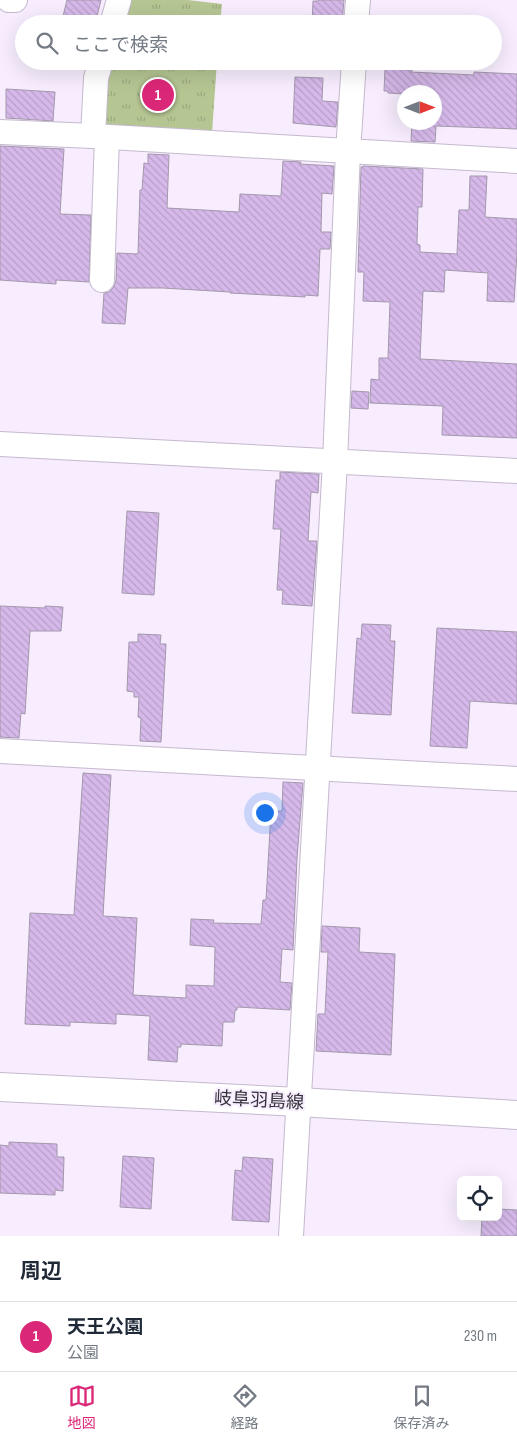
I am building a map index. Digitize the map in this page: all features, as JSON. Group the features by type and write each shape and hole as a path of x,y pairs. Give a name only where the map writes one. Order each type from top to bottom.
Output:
{"main road":[{"name":"岐阜羽島線","path":"0,1087 517,1115"}],"street":[{"path":"9,0 15,0"},
{"path":"114,15 118,0"},
{"path":"357,15 358,0"},
{"path":"98,70 96,78 100,137 102,280"},
{"path":"291,1236 334,462 353,70"},
{"path":"0,132 517,161"},
{"path":"0,444 517,472"},
{"path":"0,751 517,779"}],"green space":[{"path":"125,0 188,0 222,4 221,15 120,15"},
{"path":"105,70 216,70 212,133 100,125"}],"building":[{"path":"67,0 101,0 97,15 63,15"},
{"path":"344,0 343,15 312,15 313,1"},
{"path":"385,70 412,70 411,72 474,75 474,72 517,74 517,129 442,126 442,85 397,85 397,94 388,93 388,91 384,91"},
{"path":"295,77 323,78 322,101 338,102 336,127 293,123"},
{"path":"6,89 55,92 53,121 6,118"},
{"path":"412,130 436,130 435,142 411,141"},
{"path":"0,146 64,149 60,214 91,215 89,282 56,280 56,284 0,280"},
{"path":"148,154 169,155 167,208 239,212 240,194 281,196 283,161 334,166 332,194 322,193 321,232 331,232 330,249 320,249 318,296 305,295 305,297 163,288 128,288 125,324 102,323 104,293 109,292 113,288 116,281 117,253 138,254 140,190 142,190 144,163 148,164"},
{"path":"361,167 423,169 422,207 418,207 417,244 420,245 420,252 457,254 459,210 469,210 470,176 487,176 485,217 517,219 514,302 487,301 488,273 445,270 444,292 423,291 420,359 517,364 517,438 442,435 443,406 370,403 371,379 379,380 379,358 388,358 390,302 363,301 364,272 358,272"},
{"path":"352,391 369,392 368,409 351,408"},
{"path":"280,472 319,474 318,493 311,492 308,541 317,541 312,606 282,604 283,590 277,590 281,529 273,529 276,480 280,480"},
{"path":"127,511 159,513 154,595 122,593"},
{"path":"0,606 63,607 61,631 30,631 25,714 21,713 19,738 0,737"},
{"path":"362,624 391,625 390,641 395,641 391,715 352,713 357,638 361,639"},
{"path":"437,628 517,632 517,704 470,701 467,748 430,746"},
{"path":"138,634 161,635 160,644 166,644 161,742 140,741 141,718 138,717 139,697 134,697 134,692 127,691 129,642 138,642"},
{"path":"83,773 111,775 103,916 137,918 133,995 186,998 186,985 214,986 215,947 190,945 191,919 214,920 213,923 261,924 263,900 266,900 271,811 282,811 283,782 303,783 297,858 293,950 282,949 280,982 292,983 290,1010 237,1007 234,1022 223,1022 222,1046 181,1044 181,1047 178,1047 177,1062 148,1060 150,1016 116,1014 116,1024 70,1022 70,1026 25,1024 30,913 74,915"},
{"path":"322,926 360,928 359,952 395,954 391,1055 316,1051 318,1014 325,1014 328,952 321,952"},
{"path":"9,1142 57,1144 57,1157 64,1157 63,1191 55,1190 55,1195 0,1193 0,1145 9,1146"},
{"path":"123,1156 154,1158 151,1209 120,1207"},
{"path":"243,1157 273,1159 269,1222 232,1220 235,1170 242,1171"},
{"path":"502,1209 517,1210 517,1236 481,1236 482,1221 502,1221"}],"place":[{"name":"天王公園","path":"158,95"}]}
